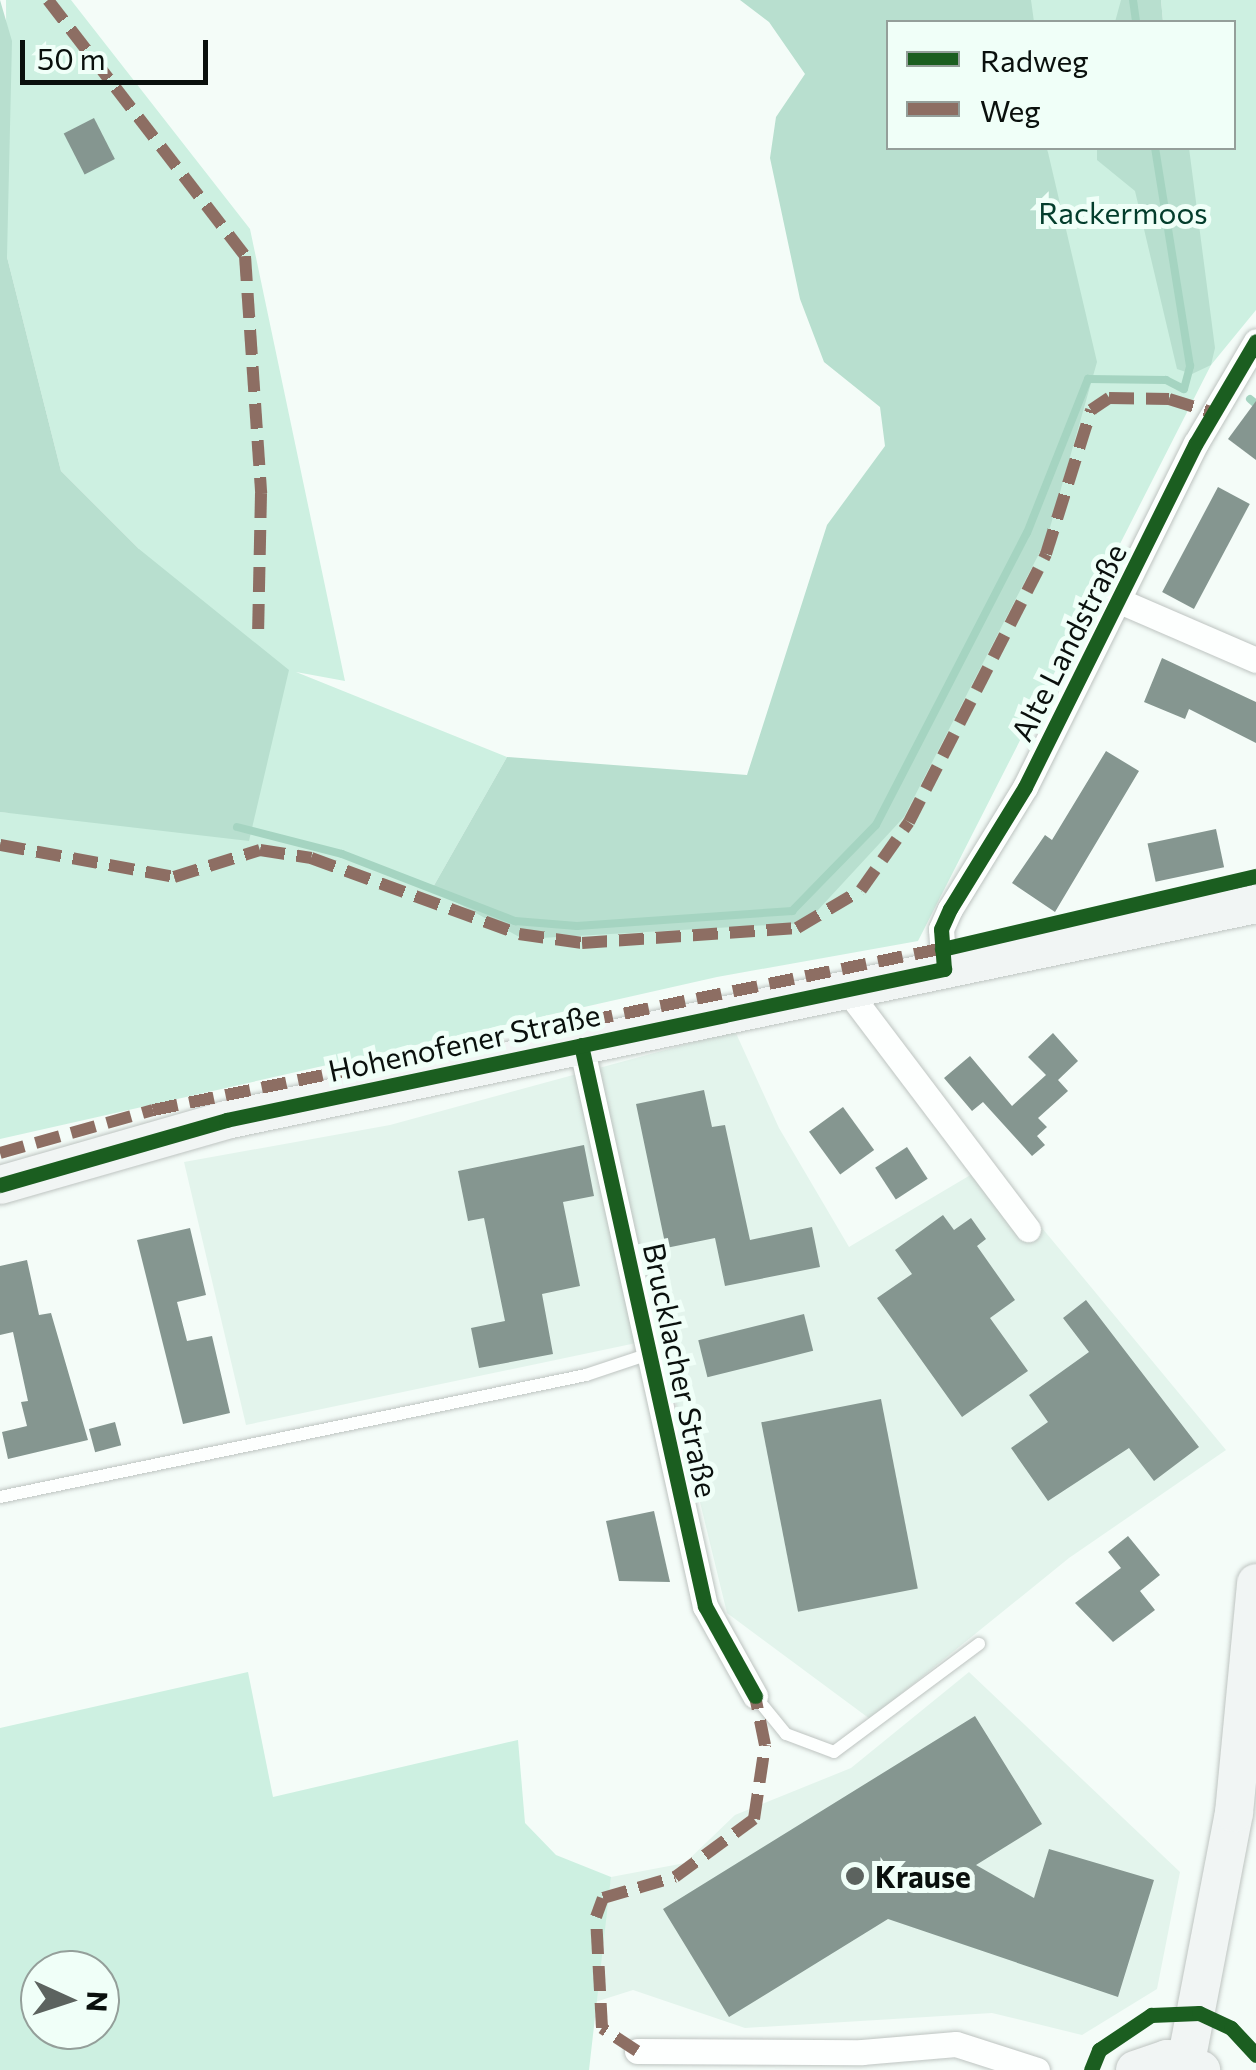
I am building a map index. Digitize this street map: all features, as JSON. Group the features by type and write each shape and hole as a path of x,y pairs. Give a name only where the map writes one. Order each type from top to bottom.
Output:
{"main road":[{"name":"Hohenofener Straße","path":"0,1185 226,1120 1256,904"},
{"path":"1135,2070 1193,2066 1234,1813 1256,1583"}],"street":[{"name":"Alte Landstraße","path":"944,968 941,929 950,909 1026,787 1122,602 1196,443 1256,340"},
{"path":"1122,602 1256,660"},
{"path":"848,990 1028,1230"},
{"name":"Brucklacher Straße","path":"581,1045 705,1606 755,1696"},
{"path":"637,2051 862,2052 956,2044 1037,2070"}],"lane":[{"path":"0,1497 586,1374 649,1354"},
{"path":"755,1696 786,1734 834,1752 979,1644"}],"shaded area":[{"path":"735,1031 779,1128 849,1247 989,1164 1226,1450 1069,1558 870,1719 727,1613 660,1338 246,1425 184,1162 390,1125"},
{"path":"969,1672 1180,1872 1157,1989 1082,2035 992,2013 745,2028 633,1990 592,2003 611,1877 685,1863 735,1815 851,1768"}],"green space":[{"path":"0,0 12,41 7,257 61,471 139,549 289,670 249,841 0,812"},
{"name":"Rackermoos","path":"6,0 71,0 250,229 345,681 296,672 507,757 432,889 805,923 1051,179 1047,150 1177,150 1189,193 1189,150 1236,150 1236,20 1163,20 1161,0 1256,0 1256,310 1211,365 918,941 717,977 0,1139 0,812 12,813 139,549 61,471 7,257"},
{"path":"740,0 1031,0 1034,20 886,20 886,150 1047,150 1097,362 1047,538 904,817 806,923 523,939 432,889 507,757 747,775 827,525 885,446 880,407 824,362 800,299 770,158 776,117 805,74 769,22"},
{"path":"1031,0 1153,0 1153,20 1031,20"},
{"path":"1121,0 1161,0 1163,20 1116,20"},
{"path":"1097,150 1189,150 1215,348 1211,365 1192,374 1177,369 1135,191 1097,160"},
{"path":"248,1672 273,1797 518,1740 525,1823 556,1855 611,1877 589,2070 0,2070 0,1728"}],"building":[{"path":"94,118 115,159 85,174 64,133"},
{"path":"1256,401 1256,460 1228,439"},
{"path":"1218,487 1250,504 1194,609 1162,592"},
{"path":"1162,658 1256,702 1256,743 1189,709 1185,719 1144,702"},
{"path":"1106,751 1139,771 1055,912 1012,883 1045,835 1052,840"},
{"path":"1216,829 1224,867 1156,882 1148,844"},
{"path":"1053,1033 1078,1061 1058,1080 1068,1091 1038,1118 1047,1127 1037,1136 1045,1145 1032,1156 983,1102 972,1111 944,1078 970,1056 1012,1106 1046,1075 1028,1057"},
{"path":"704,1090 712,1127 725,1125 750,1240 812,1227 820,1267 725,1286 715,1238 666,1248 636,1104"},
{"path":"843,1107 874,1150 840,1175 809,1132"},
{"path":"584,1145 594,1196 563,1202 580,1286 542,1294 553,1354 479,1368 471,1328 505,1321 484,1218 468,1221 458,1171"},
{"path":"907,1147 928,1179 896,1200 875,1168"},
{"path":"943,1215 954,1230 971,1218 986,1239 977,1246 1015,1300 990,1318 1028,1371 962,1417 877,1298 912,1274 895,1250"},
{"path":"190,1228 206,1295 177,1302 187,1341 212,1336 230,1413 183,1424 137,1240"},
{"path":"27,1260 39,1315 51,1313 88,1440 8,1459 2,1432 27,1426 21,1402 28,1401 13,1332 0,1335 0,1266"},
{"path":"1086,1300 1199,1447 1154,1481 1129,1448 1048,1501 1011,1448 1048,1422 1029,1395 1089,1352 1063,1318"},
{"path":"804,1314 813,1351 707,1377 698,1340"},
{"path":"881,1399 918,1588 798,1612 761,1422"},
{"path":"115,1422 121,1445 95,1452 89,1429"},
{"path":"654,1511 670,1582 619,1581 606,1521"},
{"path":"1128,1536 1160,1575 1140,1591 1155,1610 1113,1642 1075,1603 1121,1568 1108,1552"},
{"name":"Krause","path":"975,1716 1042,1824 976,1865 1034,1898 1049,1849 1154,1880 1118,1997 888,1919 729,2017 663,1909"}],"waterway":[{"path":"1133,0 1136,20"},
{"path":"237,827 342,854 515,921 577,926 792,911 876,825 1027,533 1088,379 1166,380 1184,389 1190,366 1155,150"},
{"path":"1250,399 1256,404"}],"marked path":[{"path":"48,0 245,256 261,493 258,634"},
{"path":"0,845 174,877 260,850 311,858 519,934 582,943 797,928 861,890 909,822 1046,554 1091,410 1109,398 1169,399 1214,413"},
{"path":"0,1153 153,1110 949,947"},
{"path":"637,2051 602,2028 596,1917 603,1898 675,1877 754,1819 765,1745 755,1696"}],"cycle path":[{"path":"0,1185 226,1120 944,969 941,929 950,909 1025,787 1196,443 1256,341"},
{"path":"942,949 1256,876"},
{"path":"581,1045 705,1606 755,1696"},
{"path":"1091,2070 1099,2050 1151,2015 1199,2013 1231,2028 1256,2055"}],"place":[{"name":"Krause","path":"855,1876"}]}
